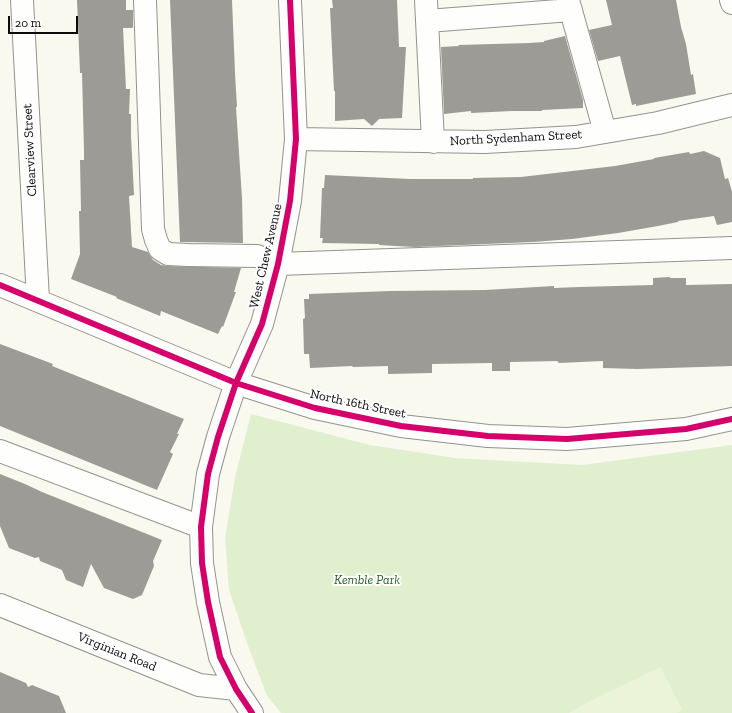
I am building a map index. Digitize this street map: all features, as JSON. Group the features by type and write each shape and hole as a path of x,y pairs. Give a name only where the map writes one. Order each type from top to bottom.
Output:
{"street":[{"name":"Clearview Street","path":"22,0 38,300"},
{"path":"145,0 154,229 156,240 160,249 168,254 258,256 278,264 732,248"},
{"name":"West Chew Avenue","path":"252,713 236,689 220,657 208,602 202,563 201,527 208,474 218,437 236,383 262,324 278,264 290,201 296,139 290,0"},
{"path":"433,142 427,10 569,5 604,132"},
{"name":"North Sydenham Street","path":"296,139 485,142 576,136 658,124 732,105"},
{"name":"North 16th Street","path":"0,285 236,383 314,408 401,426 488,436 567,439 686,429 732,419"},
{"path":"0,451 201,527"},
{"name":"Virginian Road","path":"0,605 199,685 236,689"}],"green space":[{"name":"Kemble Park","path":"251,414 370,445 455,458 582,465 732,445 732,713 281,713 267,696 229,590 225,538 235,477"},
{"path":"661,667 682,710 677,713 569,713 592,700"}],"building":[{"path":"77,0 126,0 126,10 133,10 133,27 123,28 126,89 130,89 129,114 131,114 134,195 129,196 132,247 148,252 153,260 161,265 241,268 234,292 236,292 223,327 222,326 218,334 161,311 160,316 71,279 80,254 80,160 84,160 82,73 80,73"},
{"path":"170,0 232,0 243,243 180,242"},
{"path":"332,0 397,0 399,47 406,47 402,118 379,119 372,126 364,119 335,121 335,91 330,8 333,8"},
{"path":"606,0 676,0 691,75 693,74 696,94 636,106 636,104 632,105 620,56 598,61 589,30 612,25"},
{"path":"565,36 583,100 583,108 471,113 471,111 444,114 441,47 544,42"},
{"path":"704,151 720,158 725,179 728,178 732,192 732,222 717,225 714,216 678,221 618,233 572,239 415,247 379,244 322,243 323,238 320,238 322,188 324,188 325,175 410,179 521,177 615,166 689,152 690,154"},
{"path":"653,278 686,278 686,285 732,284 732,366 637,369 603,368 603,361 559,363 557,361 510,362 510,371 492,371 492,363 432,364 432,373 388,374 388,366 310,368 309,354 304,354 304,299 309,299 309,294 485,290 554,286 554,288 653,285"},
{"path":"0,344 53,364 52,366 184,419 177,434 179,434 170,452 173,454 157,490 0,426"},
{"path":"0,474 162,540 153,561 154,566 142,595 133,599 104,588 91,564 83,587 66,580 62,570 40,561 39,557 35,558 9,548 0,526"},
{"path":"0,672 26,683 28,687 32,685 59,696 66,713 0,713"}],"cycle path":[{"path":"252,713 236,689 220,657 208,602 202,563 201,527 208,474 218,437 236,383 262,324 278,264 290,201 296,139 290,0"},
{"path":"0,285 236,383 315,408 401,426 488,436 567,439 686,429 732,419"}]}
